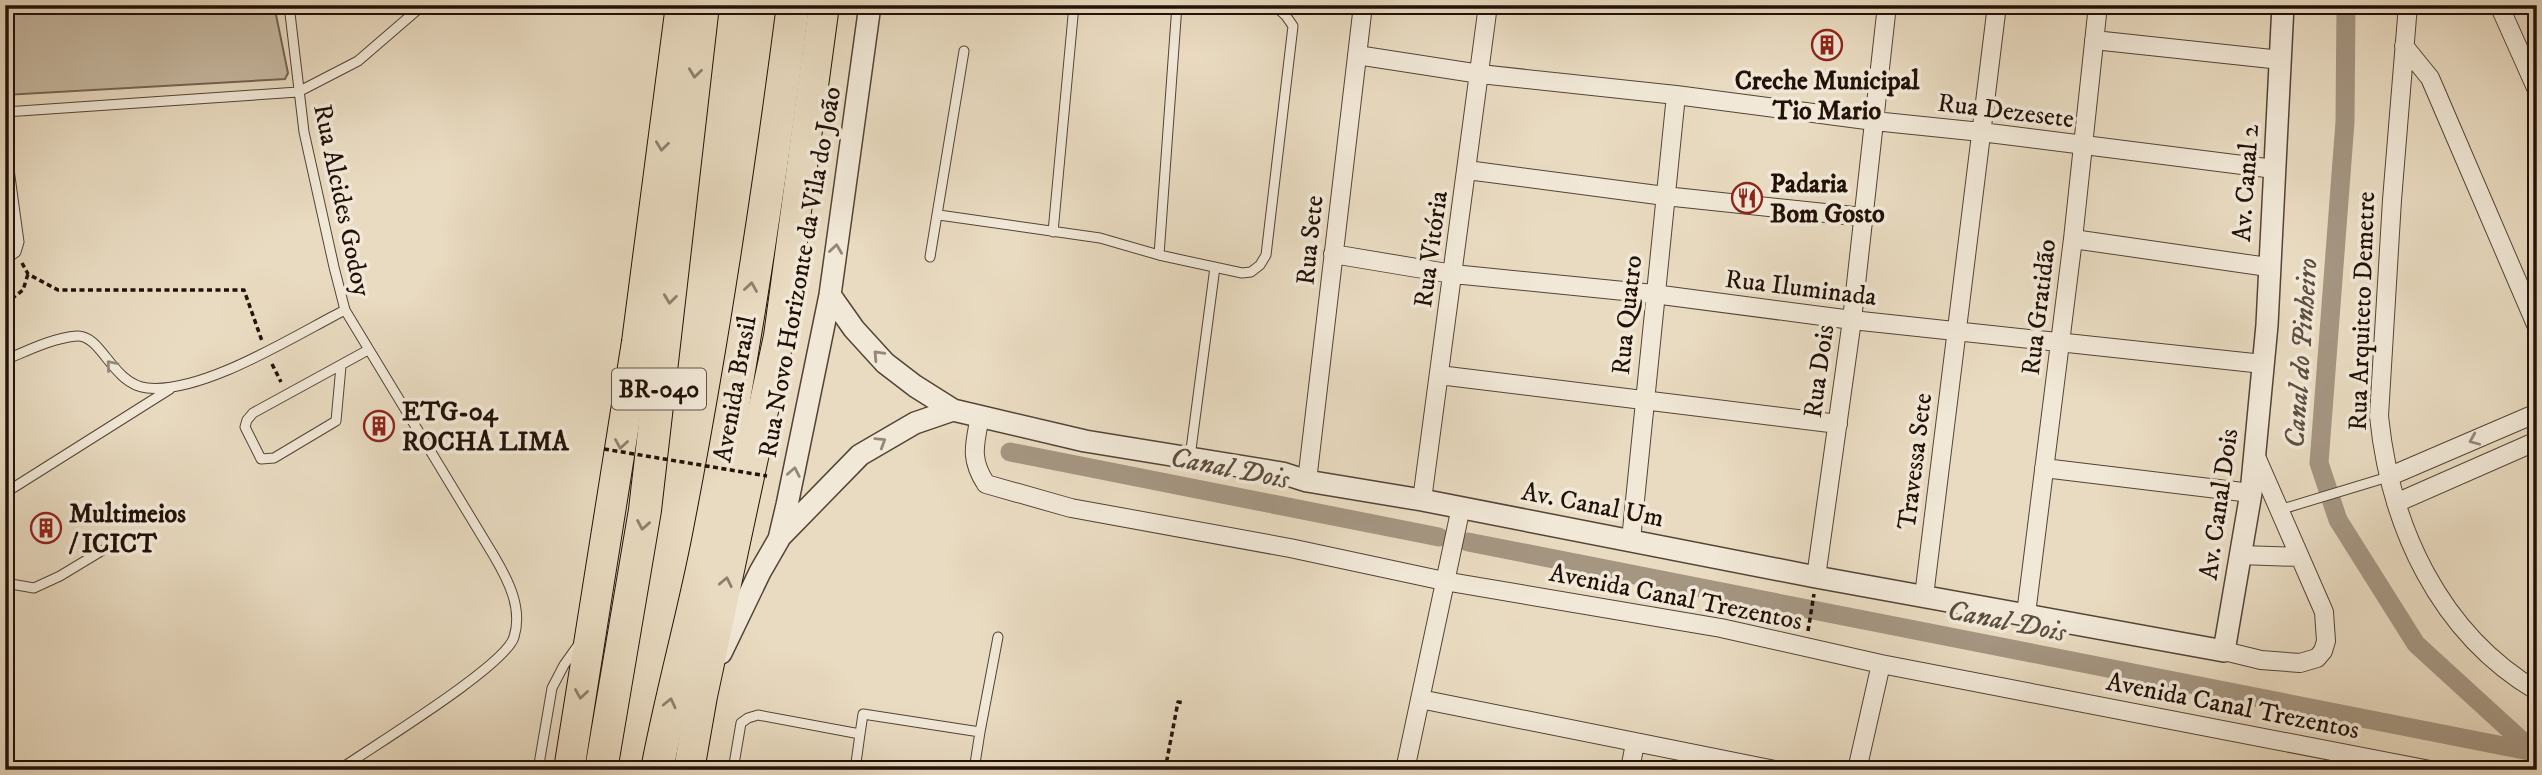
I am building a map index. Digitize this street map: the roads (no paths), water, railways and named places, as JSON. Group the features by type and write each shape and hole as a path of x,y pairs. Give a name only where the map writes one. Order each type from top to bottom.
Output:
{"highway":[{"path":"569,770 637,342 681,5"},
{"name":"BR-040","path":"601,770 645,510 703,5"},
{"name":"Avenida Brasil","path":"657,770 667,715 709,538 778,116 793,5"},
{"path":"778,116 815,5"},
{"name":"Avenida Brasil","path":"689,770 702,696 779,336 824,5"}],"street":[{"name":"Rua Novo Horizonte da Vila do João","path":"702,696 732,628 779,539 830,295 870,5"},
{"name":"Rua Sete","path":"1307,481 1363,5"},
{"name":"Rua Vitória","path":"1422,500 1488,5"},
{"name":"Rua Dois","path":"1815,586 1852,320 1887,5"},
{"name":"Travessa Sete","path":"1924,596 1997,5"},
{"name":"Rua Gratidão","path":"2026,614 2073,239 2098,5"},
{"name":"Av. Canal 2","path":"2263,364 2283,5"},
{"name":"Rua Arquiteto Demetre","path":"2408,5 2392,200 2379,416 2388,477 2404,530 2428,580 2455,620 2480,649 2514,677 2537,691"},
{"path":"2499,5 2537,90"},
{"path":"2094,40 2281,60"},
{"path":"2404,46 2430,78 2537,327"},
{"name":"Rua Dezesete","path":"1357,55 1480,74 1676,95 2274,169"},
{"name":"Rua Quatro","path":"1631,540 1676,95"},
{"path":"1467,170 1665,196 1863,216"},
{"path":"2073,239 2268,267"},
{"name":"Rua Iluminada","path":"1333,254 1453,274 1654,294 1852,320 2263,364"},
{"path":"830,295 854,329 885,363 953,410"},
{"name":"Av. Canal Dois","path":"2224,651 2250,493 2263,364"},
{"path":"1439,375 1838,424"},
{"path":"779,539 860,455 915,423 953,410"},
{"name":"Av. Canal Um","path":"953,410 1085,441 1282,473 1307,481 1631,540 1815,586 1924,596 2224,651"},
{"path":"2388,477 2537,413"},
{"name":"Avenida Canal Trezentos","path":"980,415 973,453 977,470 986,484 1071,508 1290,548 1444,581 1721,628 1881,664 2430,770"},
{"path":"2396,503 2537,441"},
{"path":"2224,651 2285,664 2300,663 2317,658 2323,651 2327,628 2324,612 2254,452"},
{"path":"2044,468 2250,493"},
{"path":"1405,770 1461,507"},
{"path":"2240,555 2299,557"},
{"path":"1857,770 1881,664"},
{"path":"1420,699 1774,770"},
{"path":"1630,770 1635,743"}],"lane":[{"name":"Rua Alcides Godoy","path":"289,5 298,92 310,159 345,310 508,579 515,600 516,624 509,648 491,665 339,770"},
{"path":"5,112 298,92 358,61 423,5"},
{"path":"1052,232 1074,5"},
{"path":"1159,255 1177,5"},
{"path":"939,215 1100,238 1159,255 1242,273 1251,272 1260,265 1266,255 1293,26 1274,5"},
{"path":"930,257 964,51"},
{"path":"5,140 19,243 16,252 5,260"},
{"path":"1190,458 1215,267"},
{"path":"5,360 56,340 79,336 94,342 107,362 121,376 144,388 172,388 215,376 345,310"},
{"path":"341,366 336,421 274,458 261,459 244,427 253,413 368,349"},
{"path":"5,493 172,388"},
{"path":"2279,510 2388,477"},
{"path":"5,583 34,588 103,550"},
{"path":"538,770 552,688 564,665 592,626"},
{"path":"974,770 998,637"},
{"path":"855,770 863,714 980,732"},
{"path":"733,770 741,723 758,715 860,734"}],"waterway":[{"name":"Canal do Pinheiro","path":"2346,5 2345,122 2319,463 2338,520 2416,644 2533,751"},
{"name":"Canal Dois","path":"1010,452 1439,537"},
{"name":"Canal Dois","path":"1468,542 2534,752"}],"place":[{"name":"Creche Municipal Tio Mario","path":"1827,45"},
{"name":"Padaria Bom Gosto","path":"1747,198"},
{"name":"ETG-04 ROCHA LIMA","path":"379,426"},
{"name":"Multimeios / ICICT","path":"46,528"}]}
